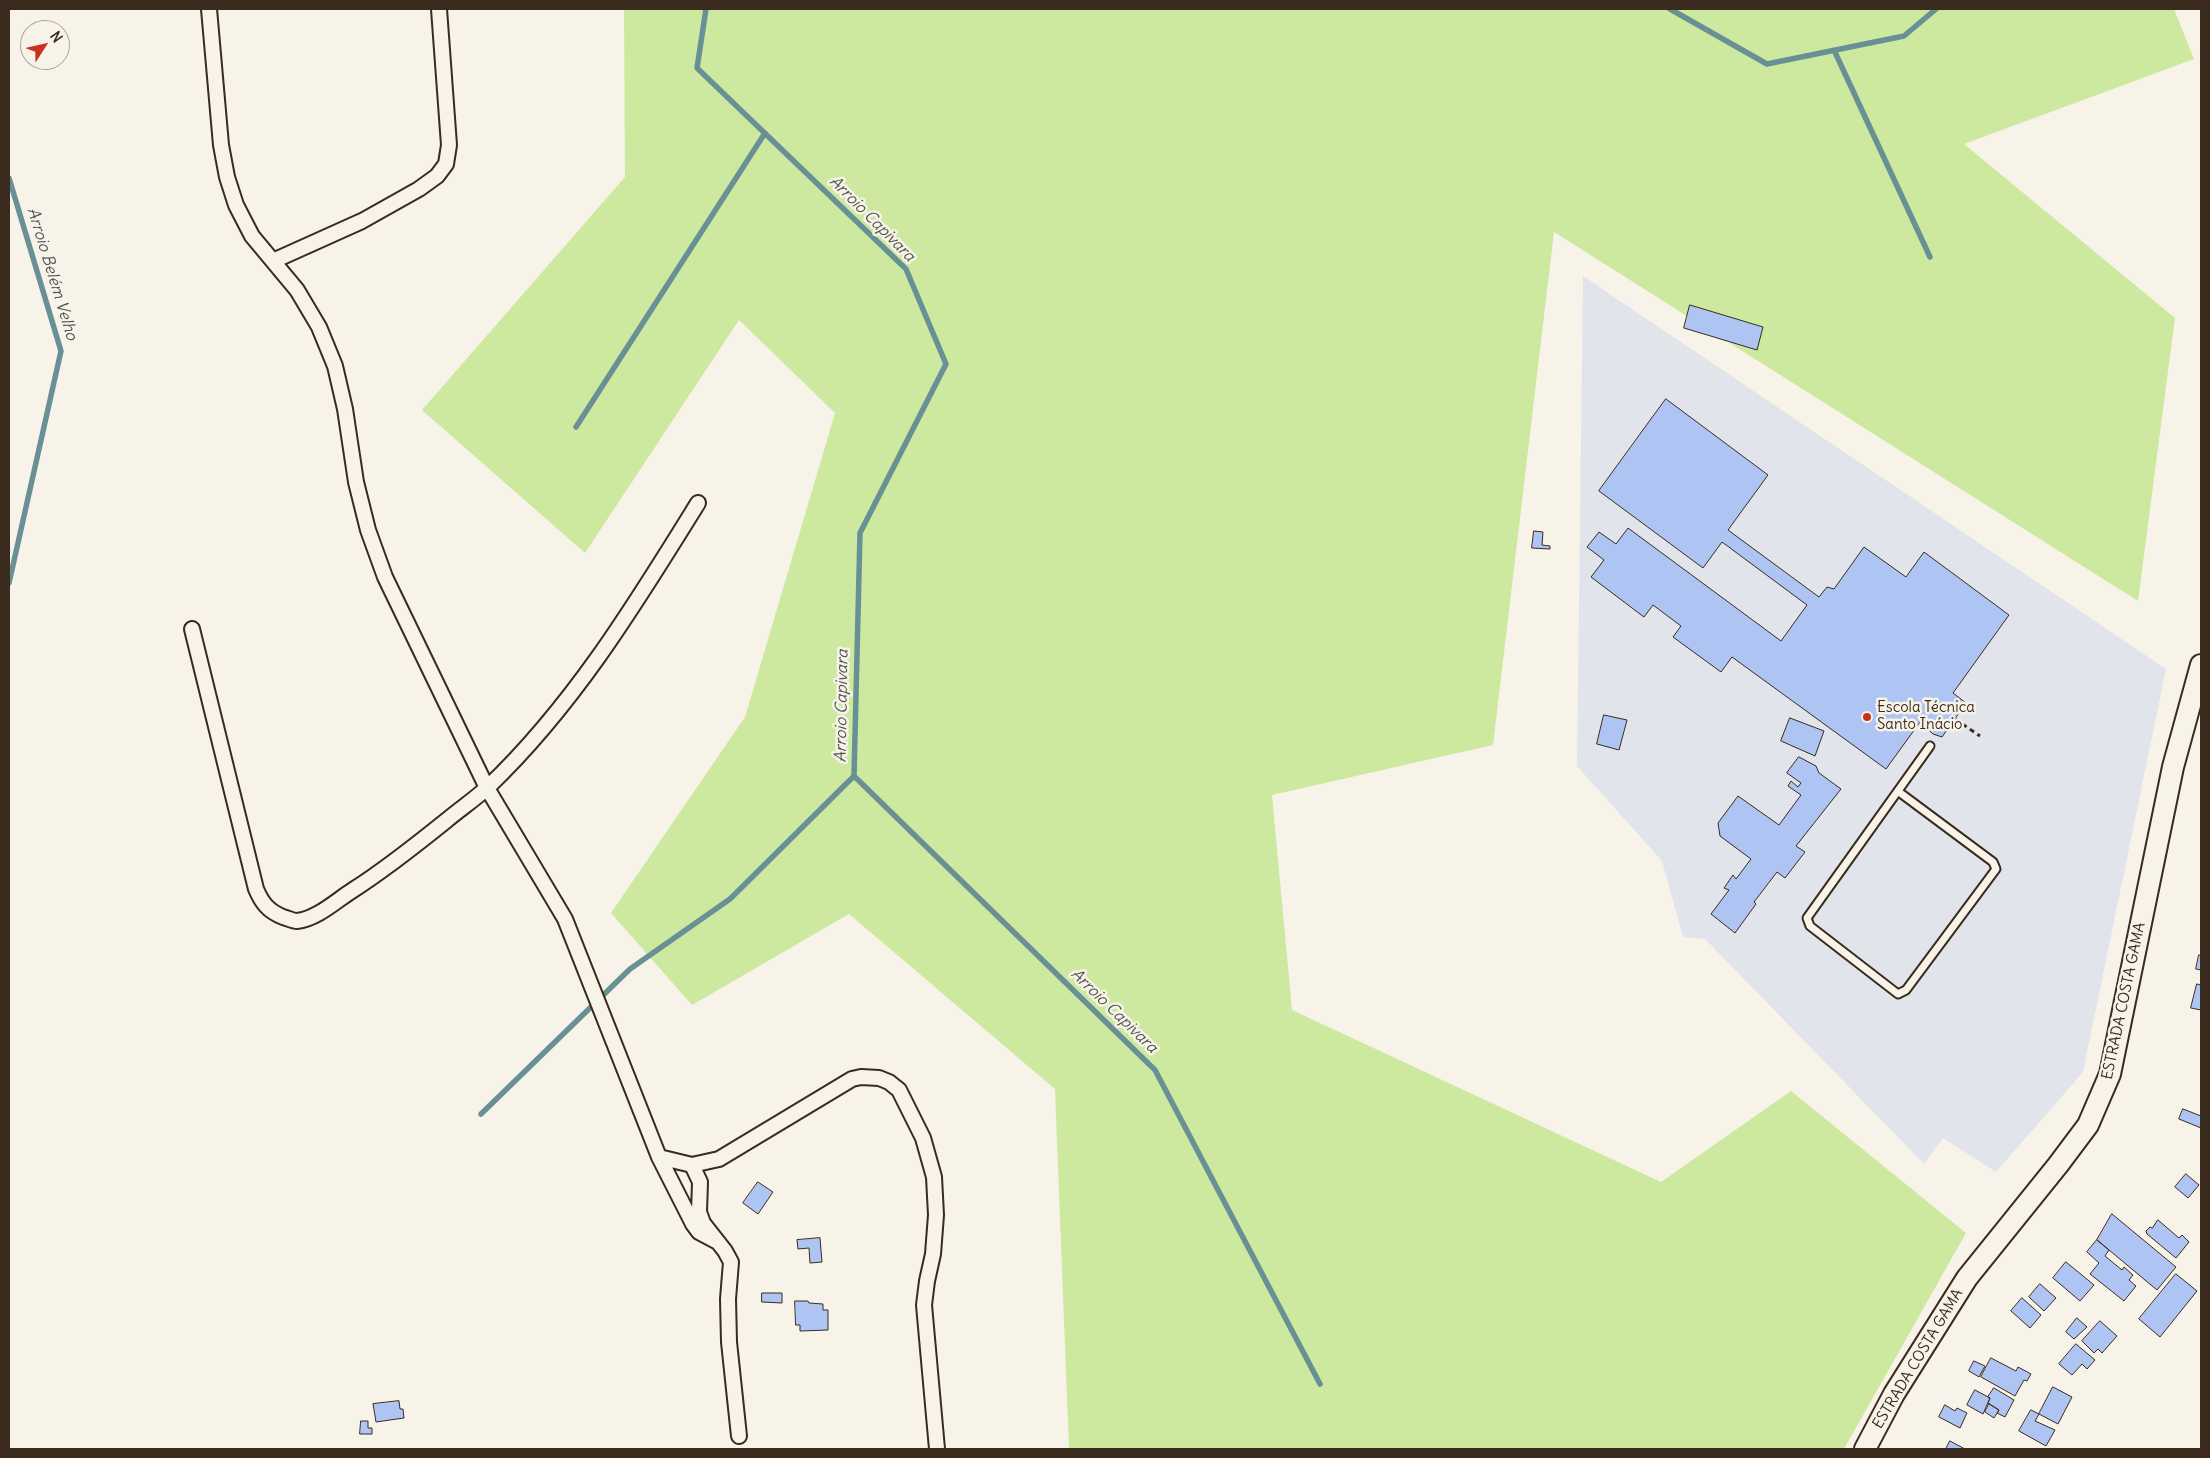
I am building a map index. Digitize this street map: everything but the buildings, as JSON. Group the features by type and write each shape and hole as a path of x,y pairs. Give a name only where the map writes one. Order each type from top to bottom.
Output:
{"main road":[{"name":"ESTRADA COSTA GAMA","path":"1865,1449 1894,1394 1967,1278 2058,1165 2088,1124 2110,1074 2173,767 2201,666"}],"street":[{"path":"209,9 221,145 227,177 236,205 252,236 297,290 315,320 335,366 346,409 356,482 368,530 385,576 487,788 565,919 659,1157 693,1224 699,1232 716,1241"},
{"path":"274,261 401,201 437,176 446,164 449,145 439,9"},
{"path":"192,629 256,888 262,903 272,912 296,921 310,918 380,872 487,788 548,722 605,649 698,503"},
{"path":"659,1157 692,1165 719,1159 852,1079 861,1077 879,1078 889,1082 899,1090 923,1138 934,1177 936,1214 933,1254 926,1281 924,1306 937,1449"},
{"path":"692,1165 700,1182 699,1212 703,1223 725,1251 731,1262 728,1299 729,1342 739,1436"}],"lane":[{"path":"1899,792 1993,862 1996,869 1906,990 1898,994 1810,926 1807,918 1899,792 1930,746"}],"path":[{"path":"1955,719 1980,736"}],"shaded area":[{"name":"Escola Técnica Santo Inácio","path":"1583,276 2166,669 2083,1072 1996,1172 1943,1138 1924,1164 1705,939 1683,937 1662,861 1577,766"}],"green space":[{"path":"624,9 2174,9 2194,59 1964,144 2175,318 2138,601 1554,232 1493,745 1272,795 1292,1010 1661,1182 1791,1091 1966,1233 1844,1449 1069,1449 1055,1089 849,914 692,1005 611,913 745,717 835,413 739,320 585,553 422,410 625,177"}],"waterway":[{"name":"Arroio Capivara","path":"706,9 697,68 906,269 946,364 860,533 854,776 1155,1070 1320,1384"},
{"path":"1670,9 1767,64 1904,36 1936,9"},
{"path":"1834,50 1930,257"},
{"path":"576,427 765,133"},
{"name":"Arroio Belém Velho","path":"9,178 61,351 9,583"},
{"path":"481,1114 630,969 730,899 854,776"}],"place":[{"name":"Escola Técnica Santo Inácio","path":"1867,717"}]}
